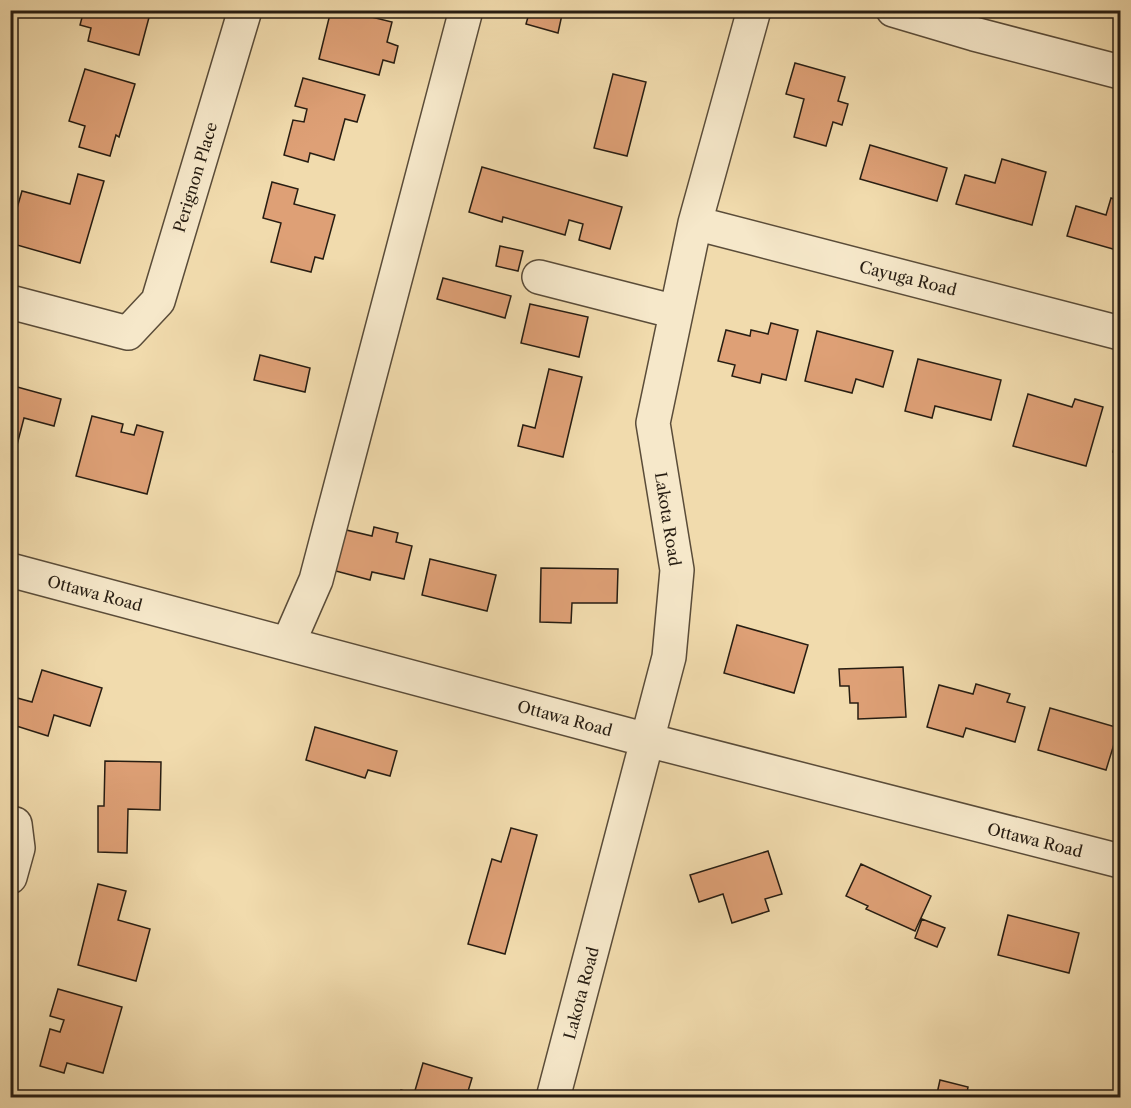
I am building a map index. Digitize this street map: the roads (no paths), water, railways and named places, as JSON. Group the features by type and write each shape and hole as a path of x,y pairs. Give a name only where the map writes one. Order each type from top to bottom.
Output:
{"street":[{"name":"Perignon Place","path":"10,302 128,333 158,301 245,10"},
{"path":"288,644 316,580 466,10"},
{"name":"Lakota Road","path":"553,1098 669,657 677,570 653,423 695,223 754,10"},
{"path":"893,10 974,34 1120,72"},
{"name":"Cayuga Road","path":"695,223 1120,333"},
{"path":"539,277 676,312"},
{"name":"Ottawa Road","path":"10,570 647,740 1120,861"},
{"path":"10,878 18,848 13,823"}]}
